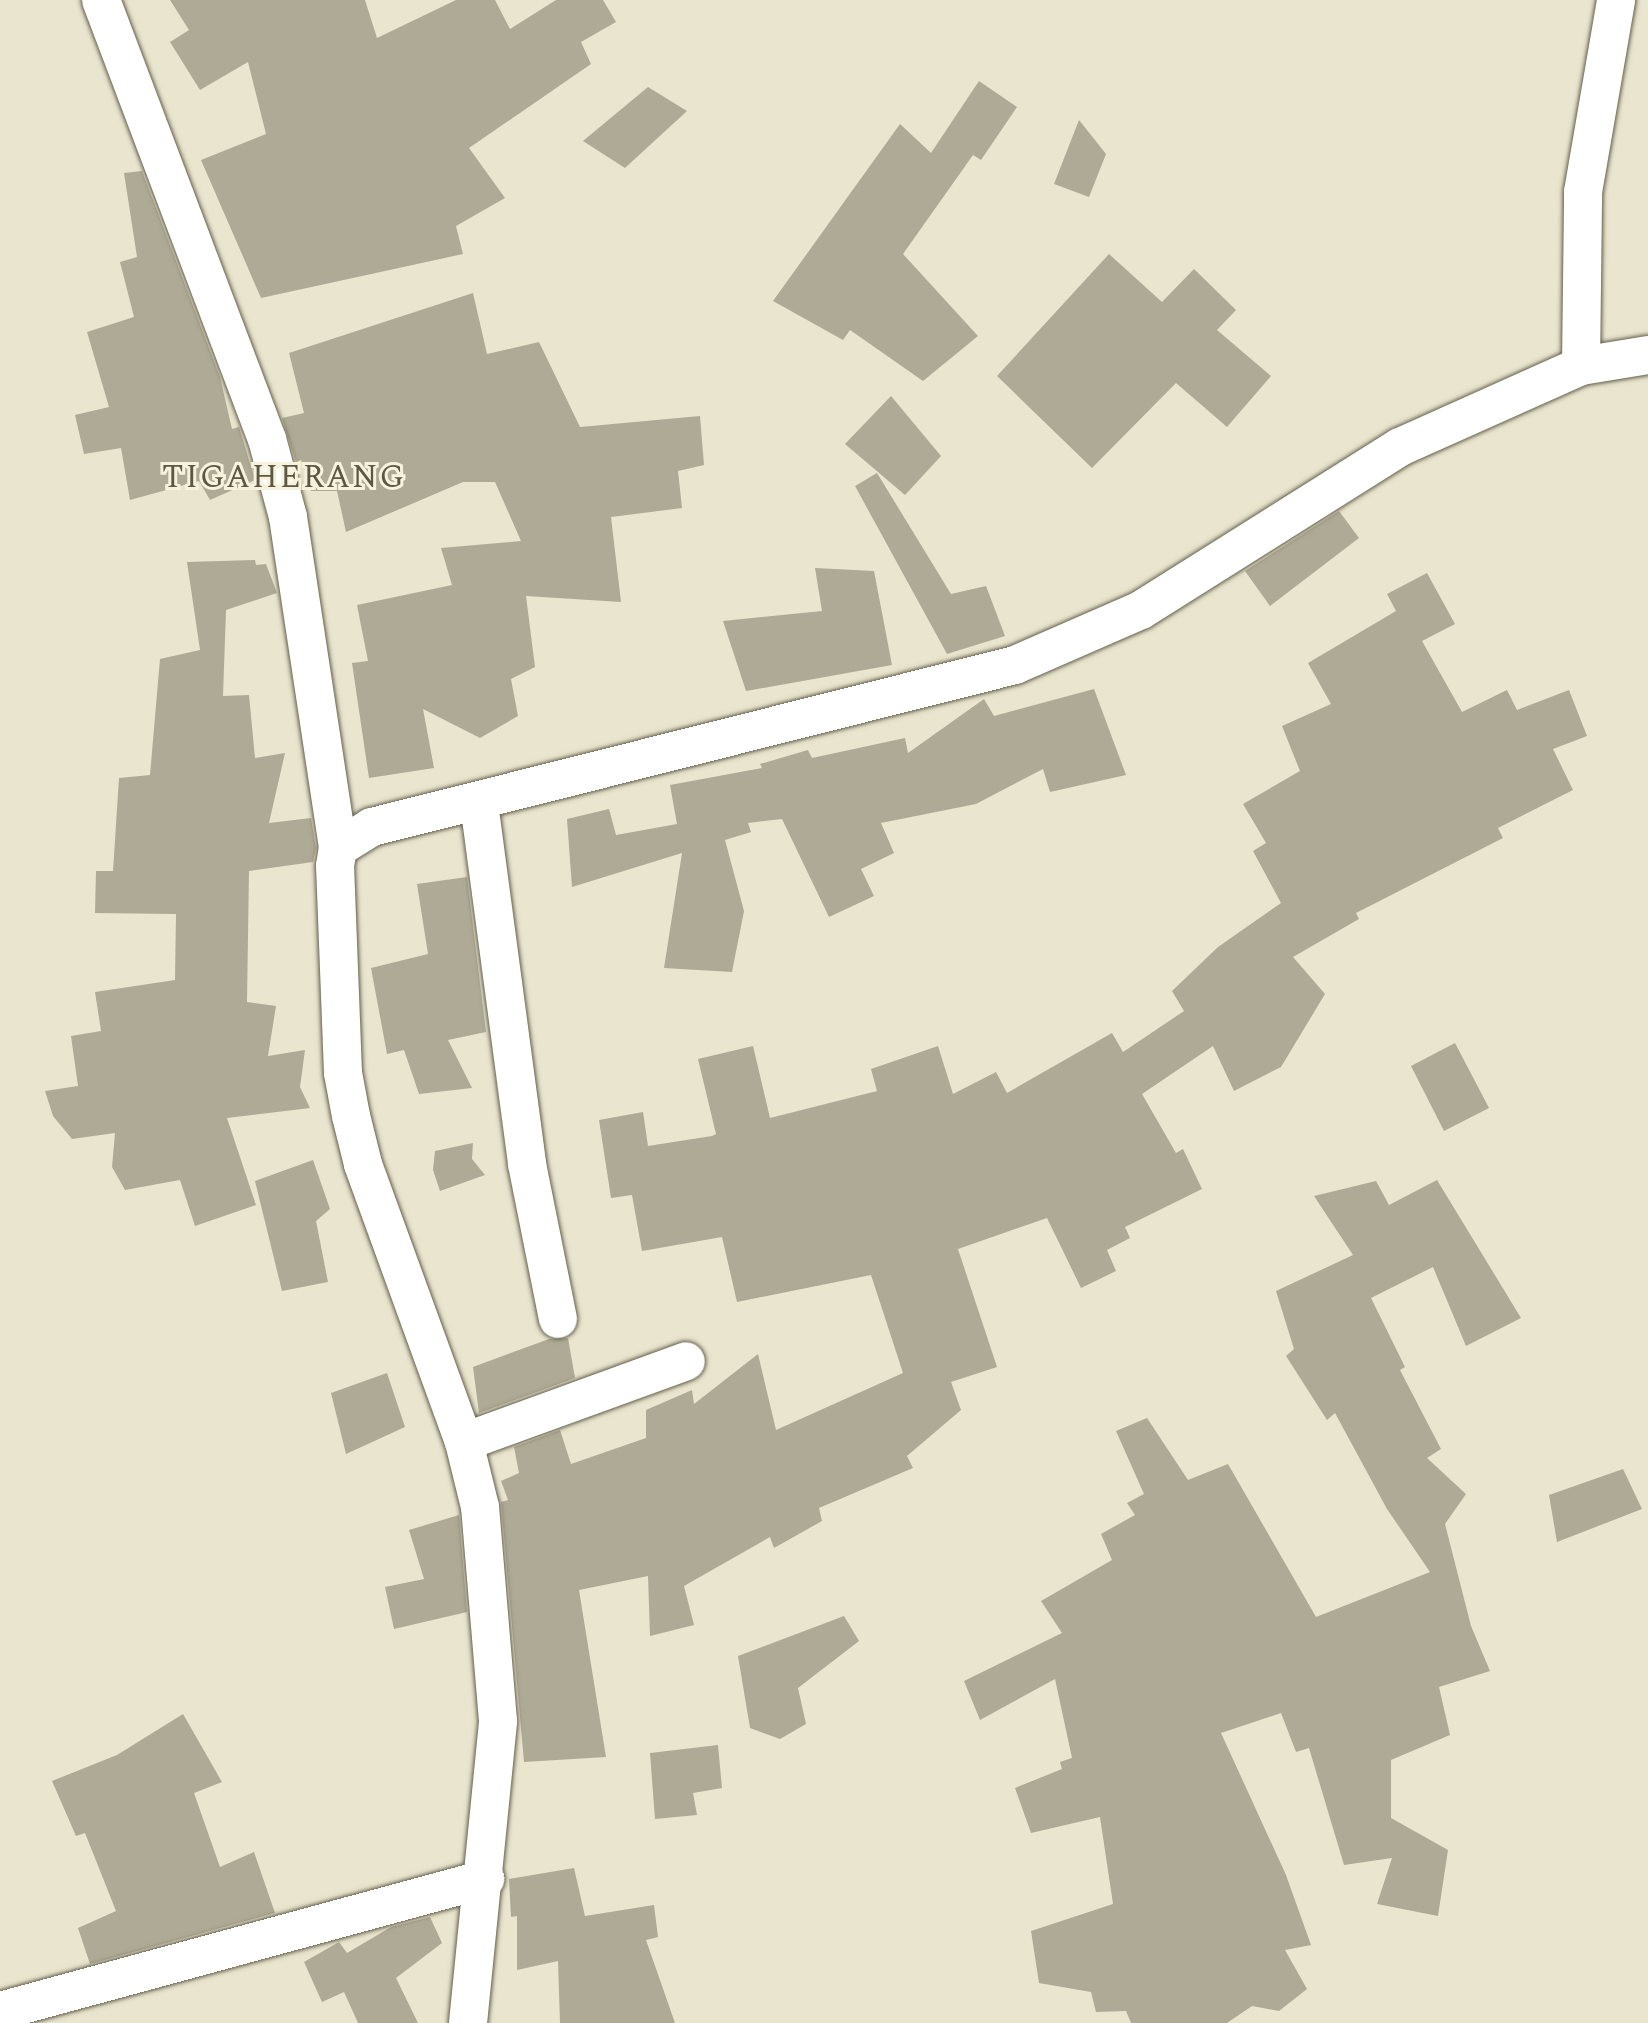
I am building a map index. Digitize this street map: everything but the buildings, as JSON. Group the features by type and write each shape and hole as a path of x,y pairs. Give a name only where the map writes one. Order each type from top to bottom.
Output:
{"street":[{"path":"101,0 267,439 288,517 338,848 335,866 343,1073 351,1116 363,1164 464,1442 480,1507 497,1668 498,1721 485,1879 468,2023"},
{"path":"1581,366 1583,192 1616,0"},
{"path":"338,848 372,827 479,803 1015,665 1141,610 1400,447 1581,366 1648,355"},
{"path":"479,803 529,1178 558,1319"},
{"path":"464,1442 686,1361"},
{"path":"0,2011 485,1879"}],"district":[{"name":"TIGAHERANG","path":"284,478"}]}
